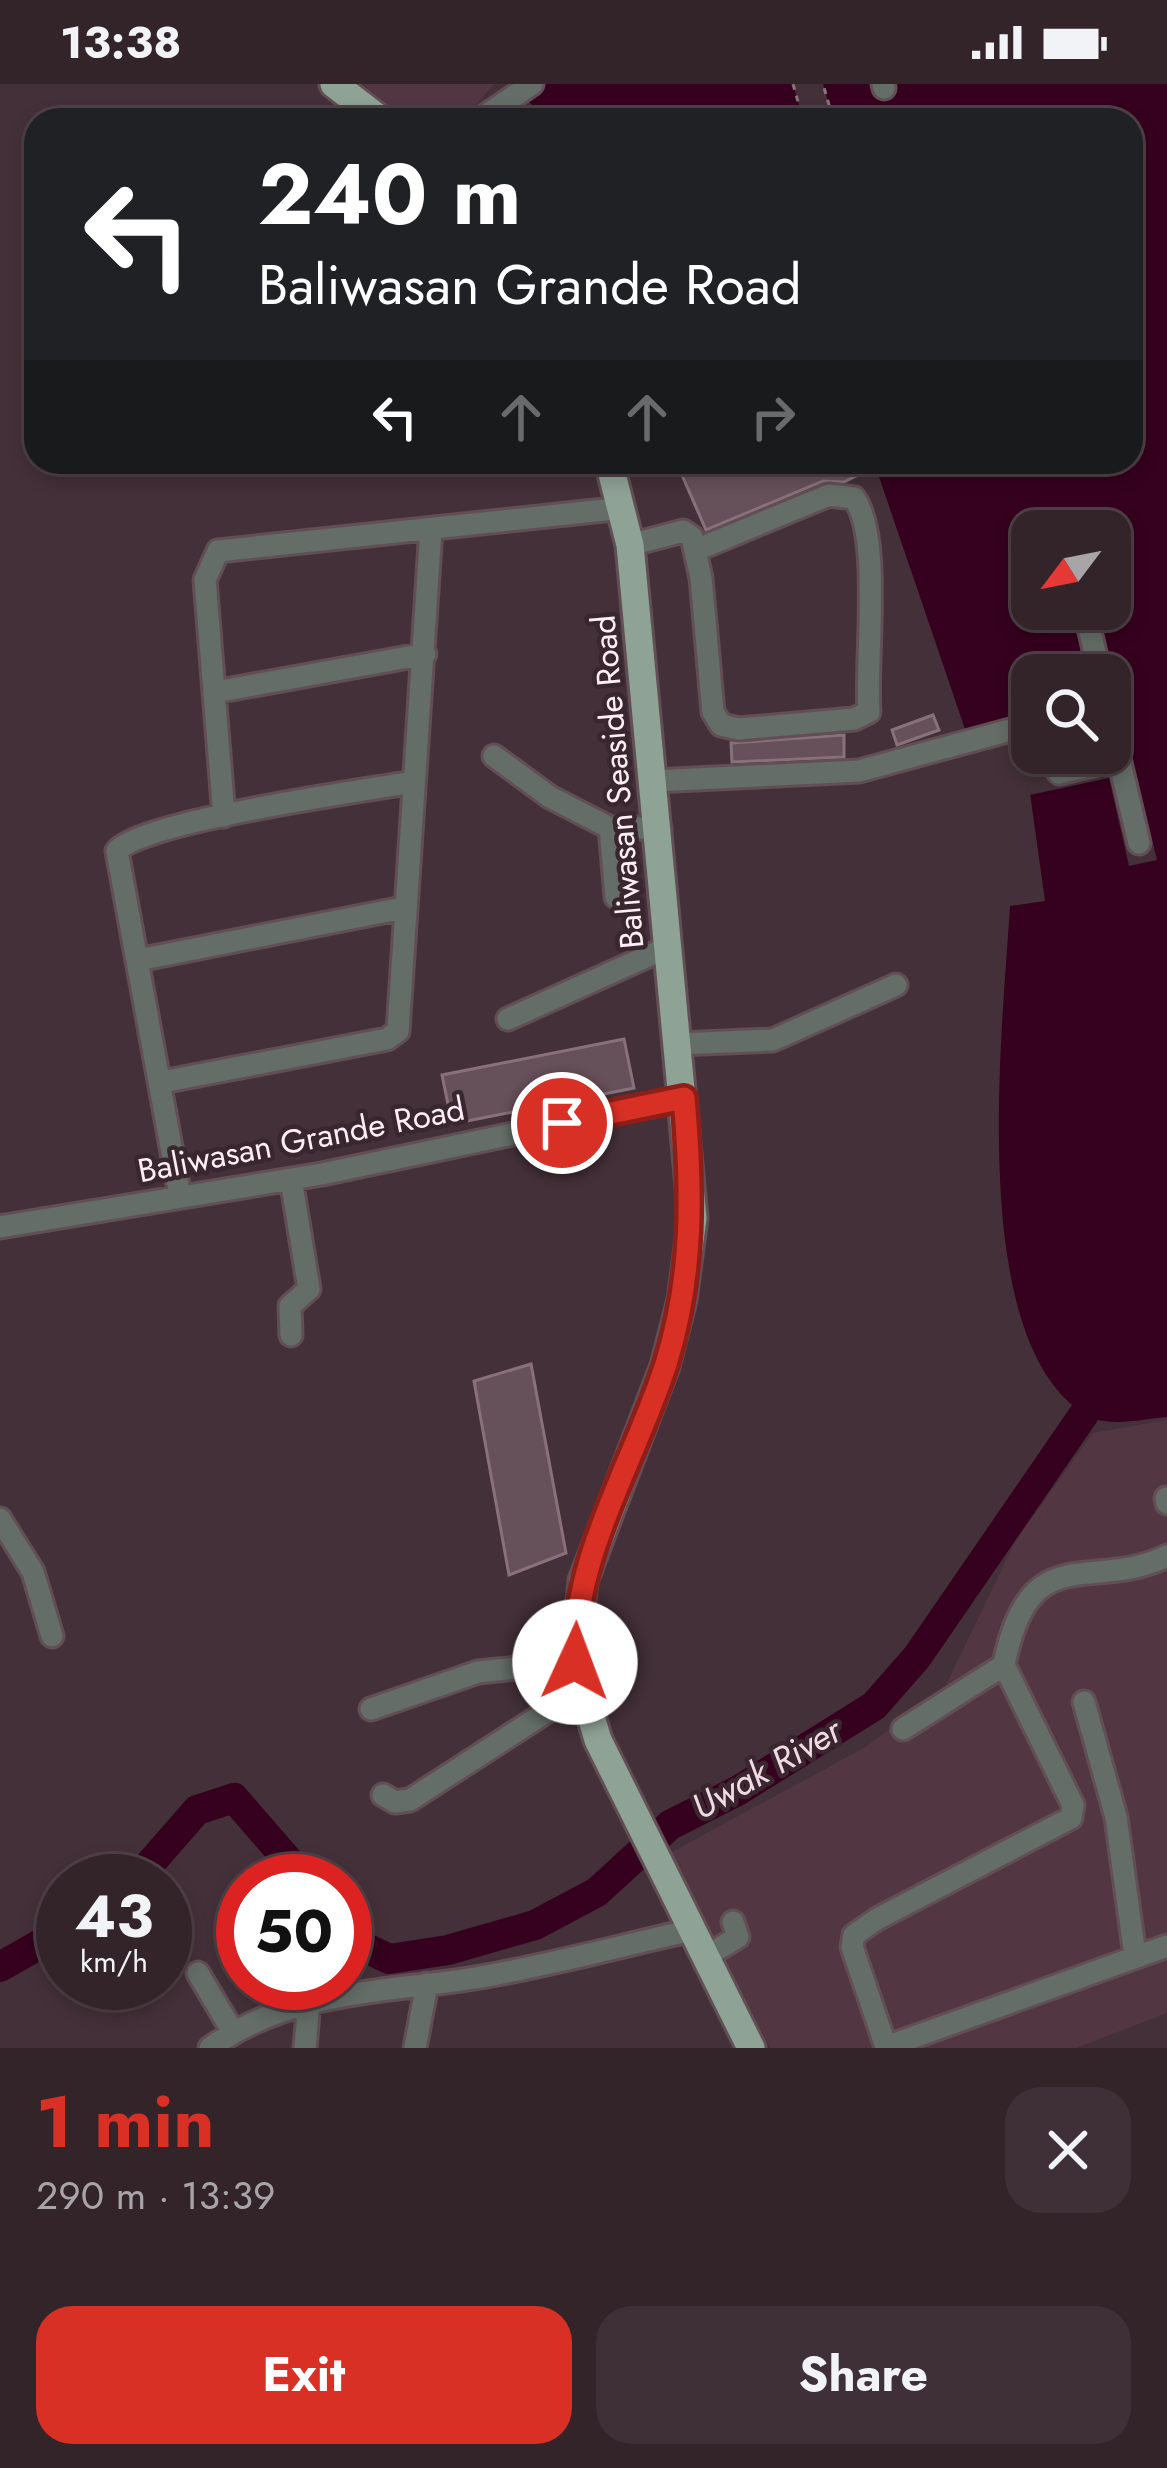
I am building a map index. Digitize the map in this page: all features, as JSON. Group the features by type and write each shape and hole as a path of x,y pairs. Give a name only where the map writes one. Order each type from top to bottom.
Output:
{"main road":[{"path":"334,84 365,108"},
{"name":"Baliwasan Seaside Road","path":"613,474 630,545 660,828 692,1218 682,1300 665,1366 583,1581 575,1662 584,1702 638,1825 751,2048"}],"street":[{"path":"496,108 525,87"},
{"path":"630,545 683,531 696,550 715,719 739,729 854,719 869,712 870,581 863,511 854,498 830,495 696,550"},
{"path":"224,816 206,580 218,551 623,508"},
{"path":"162,1082 393,1036 399,1025 431,529"},
{"path":"215,692 424,654"},
{"path":"654,781 860,771 1011,729"},
{"path":"494,757 550,797 610,828 660,828"},
{"path":"1122,774 1139,843"},
{"path":"180,1196 117,851 131,840 224,816 413,782"},
{"path":"610,828 616,897"},
{"path":"138,960 403,908"},
{"path":"508,1019 668,947"},
{"path":"678,1043 773,1040 896,985"},
{"name":"Baliwasan Grande Road","path":"0,1227 291,1179 684,1098"},
{"path":"291,1179 309,1289 290,1306 291,1335"},
{"path":"0,1520 33,1572 52,1636"},
{"path":"903,1729 1004,1665 1027,1606 1052,1579 1167,1556"},
{"path":"371,1709 478,1672 575,1662"},
{"path":"1004,1665 1074,1812 854,1935 852,1947 884,2047 1167,1946"},
{"path":"382,1795 395,1802 410,1800 554,1707 584,1702"},
{"path":"1084,1702 1116,1817 1135,1956"},
{"path":"705,1958 738,1937 733,1922"},
{"path":"372,1992 692,1930"},
{"path":"198,1973 233,2032"},
{"path":"416,2048 427,1984"},
{"path":"210,2048 233,2032 287,2010"},
{"path":"305,2048 308,2010"}],"shaded area":[{"path":"363,84 494,84 473,108 392,108"},
{"path":"510,84 1167,84 1167,1417 1095,1419 1048,1377 1022,1321 1007,1254 1000,1178 999,1101 1010,906 1045,901 1025,774 1131,774 1131,654 1011,654 1011,720 965,729 878,474 1143,474 1143,108 535,108"},
{"path":"1167,1420 1167,2013 1076,2048 770,2048 670,1853 864,1748 944,1689 1016,1540 1093,1433"}],"pier":[{"path":"793,84 823,84 830,108 800,108"},
{"path":"1076,630 1102,630 1108,654 1081,654"},
{"path":"1131,751 1157,860 1129,866 1109,778 1030,795 1025,774 1131,774"}],"building":[{"path":"682,474 860,474 844,482 823,481 706,530"},
{"path":"933,715 939,730 897,745 892,730"},
{"path":"844,735 844,757 732,762 731,743"},
{"path":"624,1039 634,1088 452,1124 442,1075"},
{"path":"531,1364 566,1553 509,1575 474,1381"}],"waterway":[{"name":"Uwak River","path":"372,1951 389,1959 448,1950 535,1925 597,1892 670,1825 739,1790 874,1706 917,1657 1084,1414"},
{"name":"Uwak River","path":"159,1854 197,1810 234,1798 283,1854"},
{"name":"Uwak River","path":"0,1967 36,1946"}],"route":[{"path":"562,1123 684,1098 692,1180 682,1300 665,1366 583,1581 576,1610 575,1662"}]}
